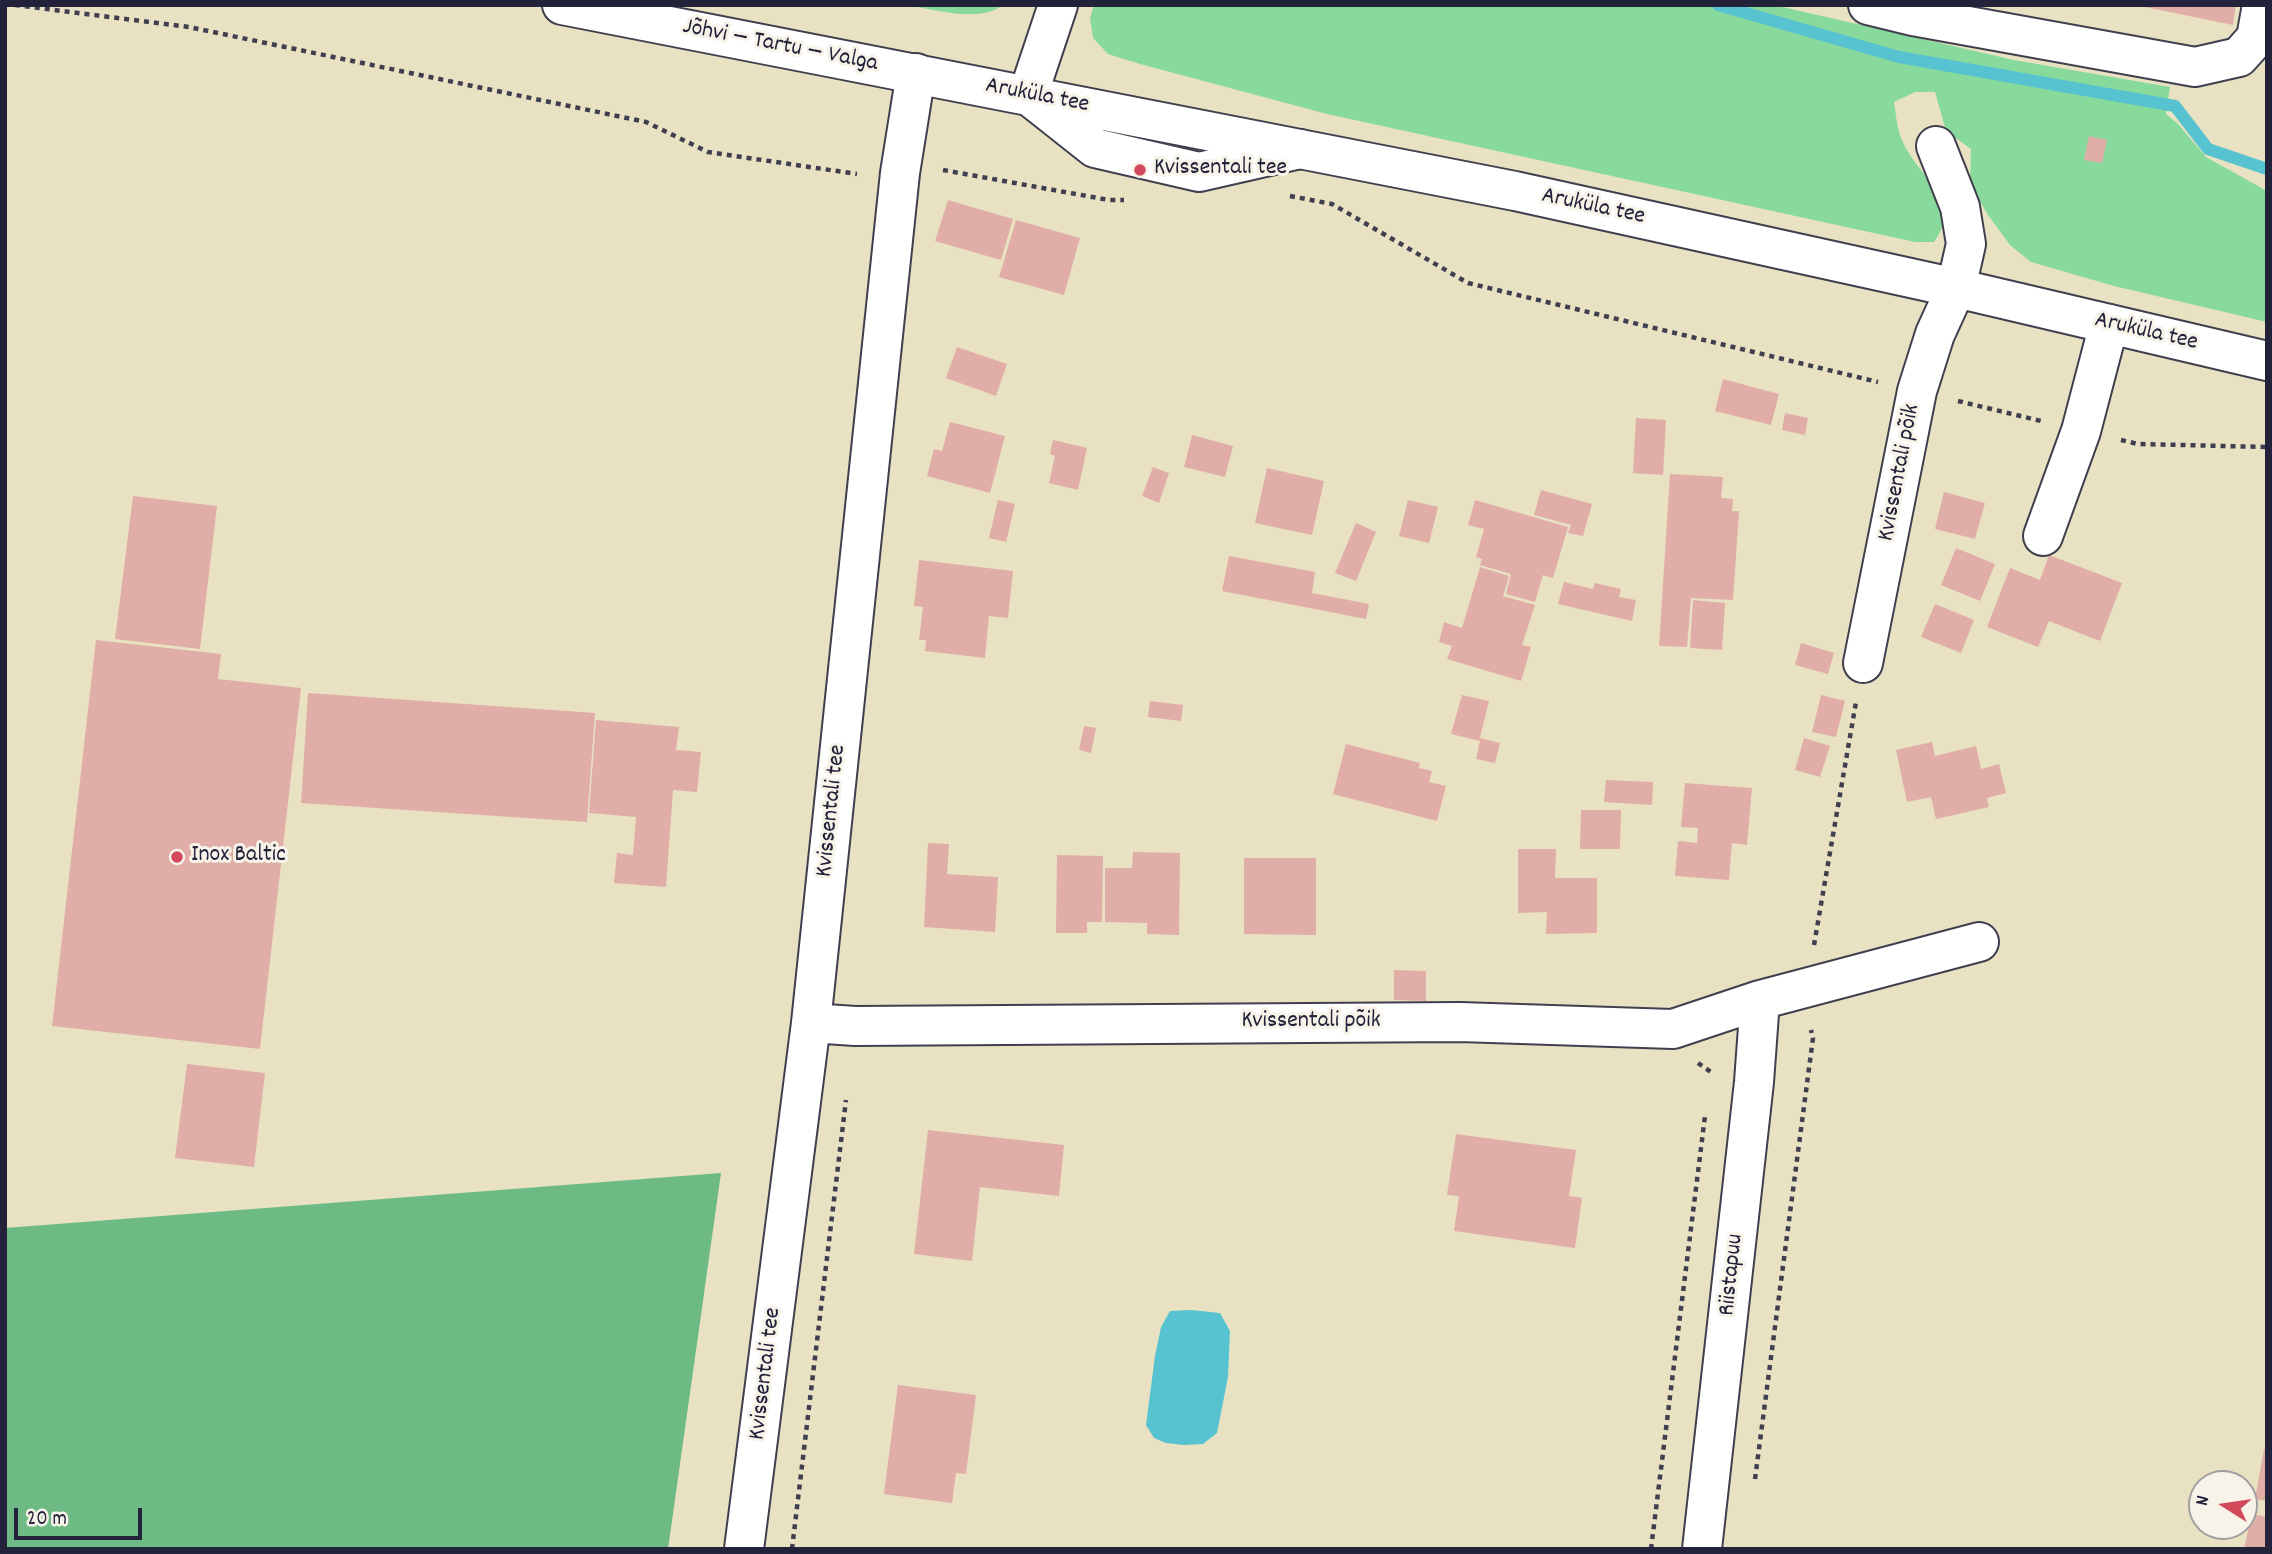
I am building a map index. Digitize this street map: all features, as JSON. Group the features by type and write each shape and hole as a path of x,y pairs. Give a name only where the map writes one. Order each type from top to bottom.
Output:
{"main road":[{"path":"1028,95 1058,5"},
{"path":"1868,5 1913,16 2195,67 2239,57 2256,38 2262,5"},
{"name":"Jõhvi — Tartu — Valga","path":"586,7 916,73"},
{"name":"Kvissentali tee","path":"745,1548 811,1023 900,173 916,73"},
{"name":"Aruküla tee","path":"916,73 1515,191 1956,288 2267,361"},
{"name":"Kvissentali põik","path":"1863,663 1917,391 1935,334 1956,288 1966,244 1960,207 1936,146"},
{"path":"2043,536 2081,430 2109,324"},
{"name":"Kvissentali põik","path":"811,1023 869,1026 1460,1023 1673,1028 1760,1000 1979,942"},
{"name":"Riistapuu","path":"1702,1549 1748,1137 1760,1000"}],"path":[{"path":"15,5 189,27 646,122 708,152 853,174 946,170 1109,200 1136,200"},
{"path":"1288,195 1332,204 1468,283 2138,444 2267,447"},
{"path":"1753,1492 1812,1038 1806,989 1863,663"},
{"path":"1673,1028 1680,1051 1711,1072 1709,1086"},
{"path":"792,1549 847,1095"},
{"path":"1651,1549 1706,1113"}],"green space":[{"path":"908,5 1003,5 983,13 957,14"},
{"path":"1094,5 1774,5 2014,60 2170,87 2166,114 2206,157 2267,191 2267,322 2114,286 2031,262 2010,245 1970,185 1971,149 1946,131 1935,92 1915,92 1894,102 1902,140 1935,189 1944,214 1942,227 1934,242 1915,242 1327,114 1140,64 1108,54 1093,38 1090,18"},
{"path":"721,1173 668,1549 5,1549 5,1228"}],"water":[{"path":"1170,1311 1220,1313 1230,1331 1228,1377 1217,1433 1203,1444 1166,1443 1154,1438 1146,1425 1155,1356 1161,1327"}],"building":[{"path":"2135,5 2236,5 2233,25"},
{"path":"2089,136 2107,140 2102,163 2084,160"},
{"path":"948,200 1013,219 1001,260 935,241"},
{"path":"1016,220 1080,238 1064,295 999,277"},
{"path":"957,347 1007,364 996,396 946,378"},
{"path":"1723,379 1779,394 1771,425 1715,411"},
{"path":"1785,413 1808,418 1805,435 1782,430"},
{"path":"1636,418 1666,420 1663,475 1633,473"},
{"path":"950,422 1005,436 990,493 927,476 934,449 942,451"},
{"path":"1192,435 1233,446 1225,477 1184,467"},
{"path":"1053,440 1087,448 1078,490 1049,483 1055,456 1050,454"},
{"path":"1153,467 1169,473 1159,503 1142,496"},
{"path":"1267,468 1324,481 1312,535 1255,523"},
{"path":"1670,474 1723,477 1721,498 1733,499 1732,511 1739,511 1733,600 1691,598 1687,647 1659,646"},
{"path":"1541,490 1592,504 1583,536 1568,533 1571,525 1534,515"},
{"path":"1944,492 1985,503 1975,539 1935,529"},
{"path":"133,496 217,506 200,649 115,639"},
{"path":"998,500 1015,504 1006,542 989,538"},
{"path":"1408,500 1438,507 1429,543 1399,536"},
{"path":"1475,500 1568,527 1553,578 1543,575 1535,602 1506,594 1511,574 1480,565 1482,559 1476,557 1484,529 1468,525"},
{"path":"1356,523 1376,532 1356,581 1335,573"},
{"path":"1956,548 1995,564 1980,601 1941,585"},
{"path":"2049,555 2122,583 2100,641 2049,621 2038,647 1987,627 2010,568 2040,580"},
{"path":"1229,556 1315,572 1312,593 1369,604 1366,619 1222,591"},
{"path":"919,560 1013,571 1008,618 989,616 985,658 925,651 926,640 919,640 923,607 914,606"},
{"path":"1480,567 1509,576 1503,596 1535,605 1522,645 1531,647 1521,681 1447,659 1452,646 1439,642 1444,622 1462,628"},
{"path":"1564,582 1593,589 1595,583 1621,589 1619,597 1636,600 1632,621 1558,604"},
{"path":"1693,600 1725,603 1722,650 1690,648"},
{"path":"1935,604 1974,620 1961,653 1921,637"},
{"name":"Inox Baltic","path":"96,640 221,654 218,679 301,688 260,1049 52,1026"},
{"path":"1801,643 1834,653 1828,674 1795,665"},
{"path":"308,693 595,713 587,822 301,803"},
{"path":"1462,695 1489,701 1480,738 1500,743 1495,763 1476,759 1480,741 1451,734"},
{"path":"1821,695 1845,701 1836,737 1812,732"},
{"path":"1150,701 1183,705 1181,721 1148,717"},
{"path":"596,720 679,727 676,750 701,752 697,792 673,790 666,887 614,883 617,853 633,855 636,817 589,813"},
{"path":"1084,726 1096,728 1091,753 1079,750"},
{"path":"1804,738 1830,746 1820,777 1795,770"},
{"path":"1932,742 1935,756 1976,746 1981,769 1999,764 2006,793 1987,798 1989,807 1936,819 1931,797 1907,802 1896,750"},
{"path":"1346,744 1420,763 1419,768 1432,771 1429,782 1446,786 1437,821 1333,794"},
{"path":"1606,780 1653,782 1652,805 1604,802"},
{"path":"1685,783 1752,788 1747,845 1732,843 1729,880 1675,876 1678,841 1697,843 1698,828 1681,827"},
{"path":"1581,810 1621,810 1620,849 1580,849"},
{"path":"928,843 949,844 947,874 998,877 995,932 924,927"},
{"path":"1518,849 1556,849 1555,878 1597,878 1597,933 1546,934 1547,912 1518,913"},
{"path":"1133,852 1180,853 1179,935 1147,934 1147,923 1105,922 1105,868 1132,868"},
{"path":"1057,855 1103,856 1102,922 1087,922 1087,933 1056,933"},
{"path":"1244,858 1316,858 1316,935 1244,934"},
{"path":"1394,970 1426,971 1426,1001 1394,1000"},
{"path":"187,1064 265,1073 254,1167 175,1158"},
{"path":"928,1130 1064,1145 1059,1196 980,1187 972,1261 914,1254"},
{"path":"1456,1134 1576,1150 1569,1196 1582,1198 1575,1248 1454,1231 1459,1196 1447,1195"},
{"path":"898,1385 976,1395 966,1474 956,1473 952,1503 884,1494"},
{"path":"2264,1449 2267,1449 2267,1501 2258,1500"},
{"path":"2258,1515 2267,1517 2267,1549 2244,1549 2246,1540 2258,1540"}],"waterway":[{"path":"1718,5 1899,57 2175,106 2208,149 2267,169"}],"place":[{"name":"Kvissentali tee","path":"1140,170"},
{"name":"Inox Baltic","path":"177,857"}]}
